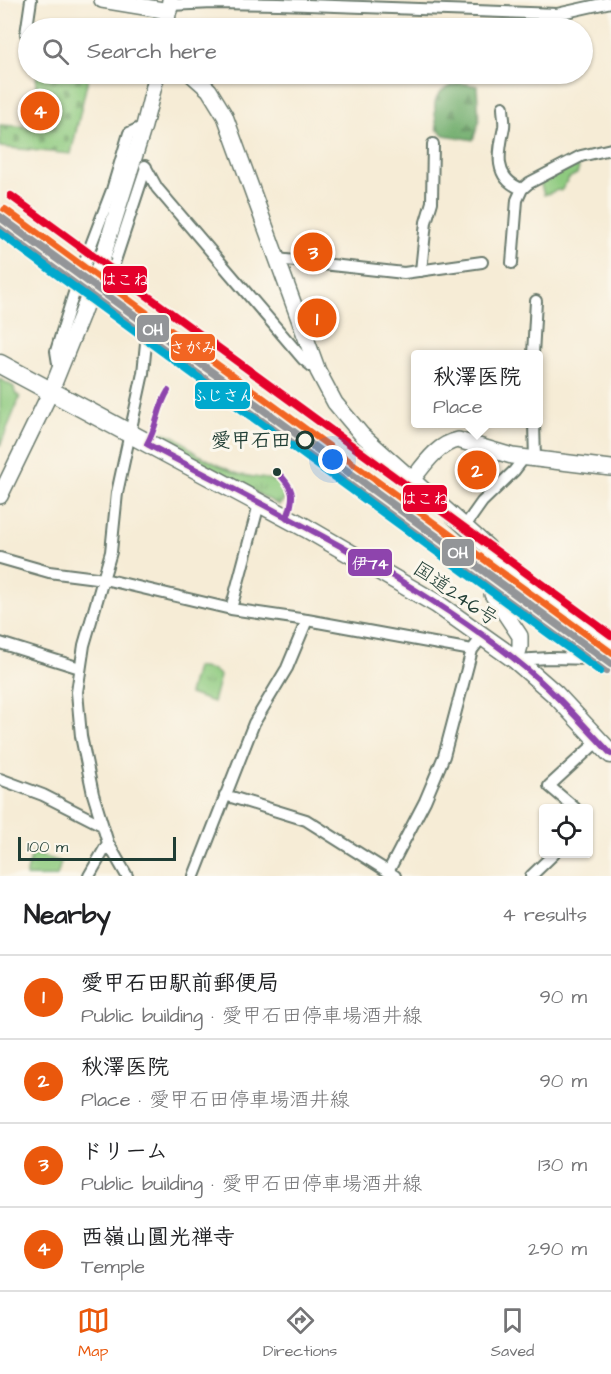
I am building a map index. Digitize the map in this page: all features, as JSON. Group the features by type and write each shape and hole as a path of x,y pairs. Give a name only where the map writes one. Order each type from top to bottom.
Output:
{"highway":[{"name":"国道246号","path":"0,364 381,570 437,604 477,643 516,660 555,694 605,747"}],"main road":[{"path":"102,0 170,6"},
{"path":"0,496 51,391 82,314 144,126 154,84"},
{"path":"202,84 209,90 225,116 318,371 335,403 362,435 488,547 492,558 494,600 520,636 516,660"},
{"path":"412,480 441,447 453,441 464,441 496,453 530,459 611,468"}],"street":[{"path":"28,18 31,0"},
{"path":"170,6 213,3 316,2 557,14 611,3"},
{"path":"503,107 504,125 500,140 500,167 512,185 522,189"},
{"path":"144,126 129,133 112,190 86,258 110,276 146,167"},
{"path":"421,271 426,222 432,202 436,155 433,144"},
{"path":"512,263 517,201 522,189 581,156 611,149"},
{"path":"135,154 146,167 157,188 303,359 318,371"},
{"path":"277,259 404,273 482,262"},
{"path":"60,370 56,351 74,292"},
{"path":"533,350 536,301"},
{"path":"127,876 108,843 93,794 81,736 77,692 84,645 111,552 117,493 143,373 146,343"},
{"path":"465,526 482,502 530,459 533,428"},
{"path":"231,609 259,504"},
{"path":"0,558 50,572 104,579 231,609 477,643 444,756 392,874 306,820 225,795"},
{"path":"492,558 611,646"},
{"path":"194,876 254,723 287,668 307,620"},
{"path":"0,643 80,668"},
{"path":"516,660 594,659"},
{"path":"570,804 549,786 605,747"},
{"path":"0,779 44,795 102,825"},
{"path":"89,876 108,843"},
{"path":"531,876 550,858"}],"green space":[{"path":"36,84 87,84 71,154 0,147 0,125 32,127"},
{"path":"466,84 477,86 479,122 473,140 444,135 437,129 436,98 444,89"},
{"path":"576,165 579,168 577,174 569,178 561,191 544,195 540,182"},
{"path":"0,379 14,387 15,393 20,397 0,446"},
{"path":"164,433 173,436 199,455 233,472 267,479 279,484 285,488 284,500 279,505 160,441 160,435"},
{"path":"196,667 213,670 220,676 213,702 189,694"},
{"path":"32,853 61,862 57,876 26,876"}],"transit line":[{"name":"はこね","path":"11,196 611,635"},
{"name":"さがみ","path":"5,210 611,653"},
{"name":"OH","path":"0,217 611,664"},
{"name":"OH","path":"0,228 606,671"},
{"name":"ふじさん","path":"0,233 600,671"},
{"name":"伊74","path":"168,391 147,444 337,544 430,599 530,671 611,754"},
{"name":"伊74","path":"277,472 292,493 287,518"}],"place":[{"name":"西嶺山圓光禅寺","path":"40,111"},
{"name":"ドリーム","path":"313,252"},
{"name":"愛甲石田駅前郵便局","path":"317,318"},
{"name":"愛甲石田","path":"305,440"},
{"name":"秋澤医院","path":"477,470"}]}
